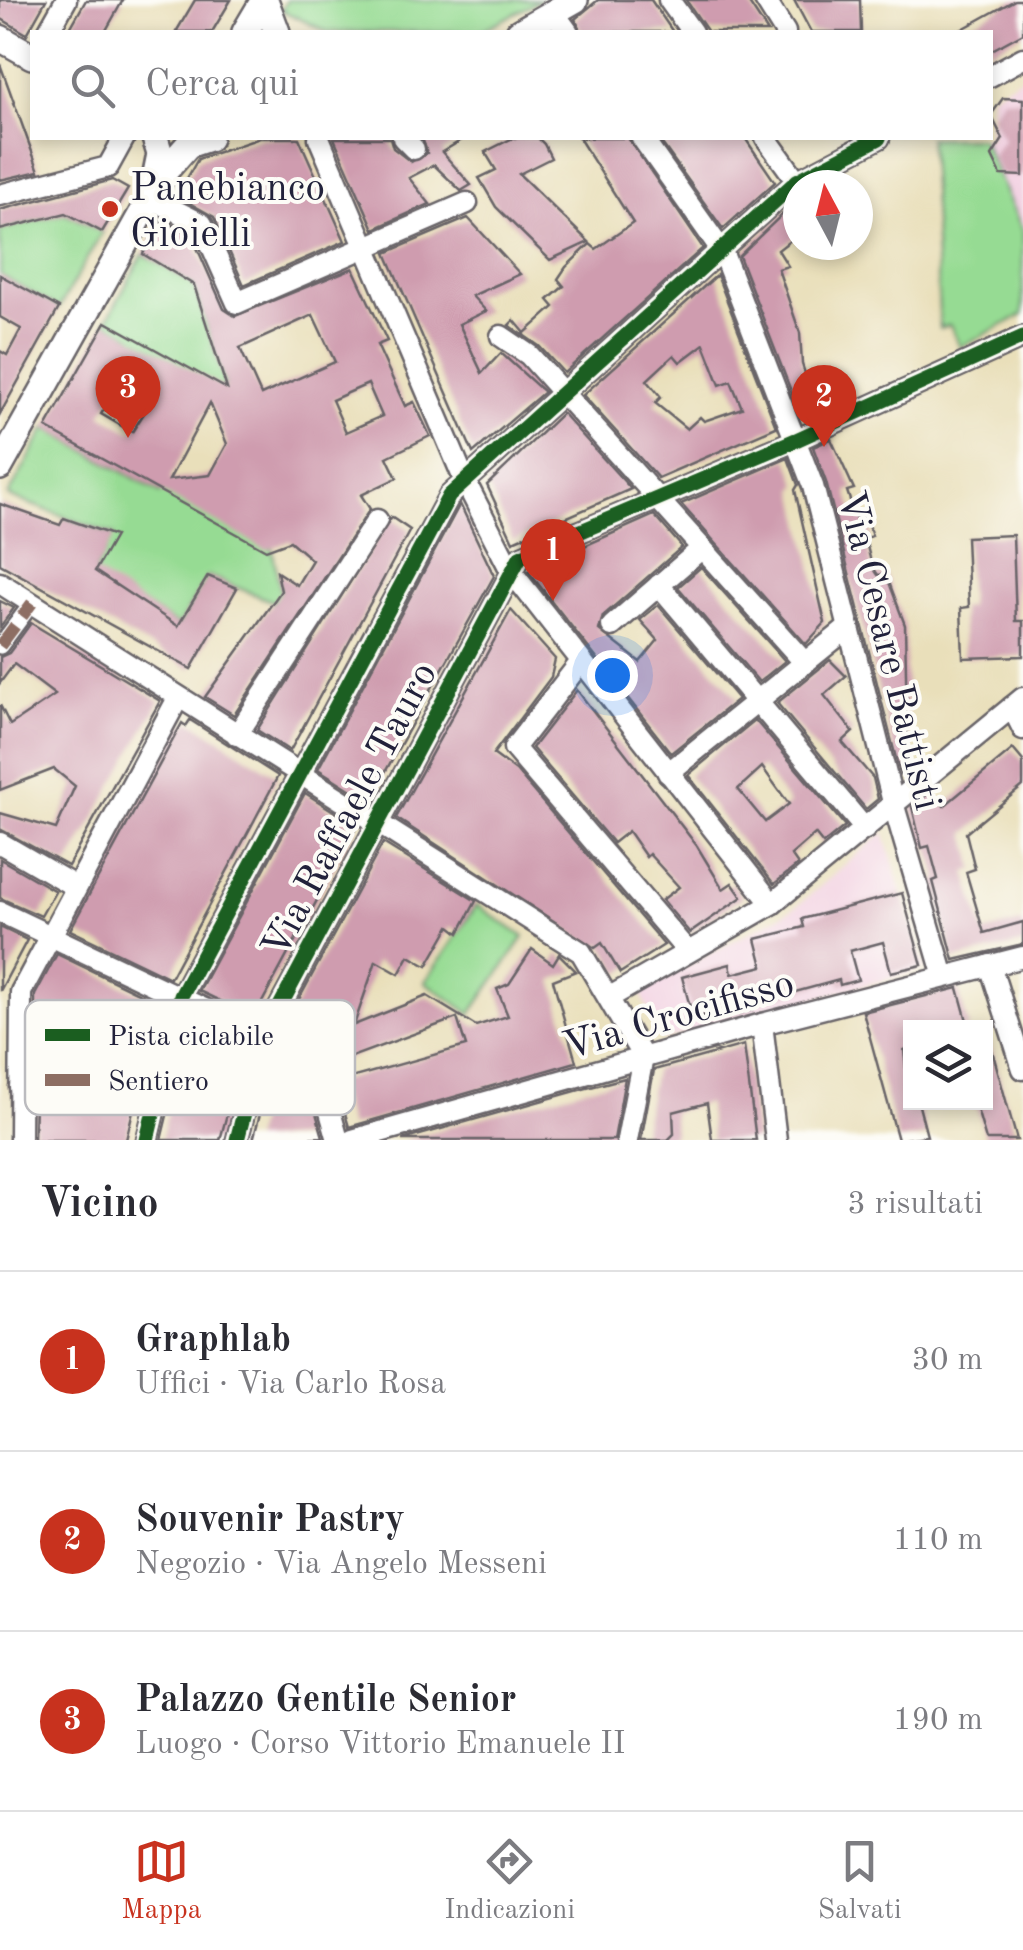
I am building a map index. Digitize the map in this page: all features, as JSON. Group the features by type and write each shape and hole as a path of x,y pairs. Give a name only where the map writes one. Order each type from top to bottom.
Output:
{"street":[{"path":"49,30 66,0"},
{"path":"245,30 264,0"},
{"path":"264,0 276,30"},
{"path":"669,0 691,30"},
{"path":"765,0 784,30"},
{"path":"525,30 566,15"},
{"path":"0,38 30,55"},
{"path":"993,74 1023,58"},
{"path":"0,195 108,167 123,140"},
{"path":"150,198 160,154 156,140"},
{"path":"0,466 150,198 181,150 201,140"},
{"path":"320,140 464,479 511,571 772,904"},
{"name":"Via Cesare Battisti","path":"643,140 722,251 813,486 894,806 944,977"},
{"path":"767,140 788,170"},
{"path":"813,170 852,144"},
{"path":"180,1000 297,773 449,496 783,193"},
{"path":"150,198 202,224 237,303 467,203"},
{"path":"501,336 529,356 805,663"},
{"path":"511,571 520,556 796,440 1023,336"},
{"path":"237,735 377,520"},
{"path":"612,626 702,548"},
{"name":"Via Raffaele Tauro","path":"283,1000 511,571"},
{"path":"0,583 581,952 643,1057 627,1140"},
{"path":"660,585 865,829"},
{"path":"0,646 32,603"},
{"path":"668,773 849,628"},
{"path":"580,663 514,748 688,952"},
{"path":"20,1140 21,992 178,698"},
{"path":"610,996 772,904 1018,702 1023,729"},
{"path":"0,843 76,886"},
{"path":"0,912 189,1000"},
{"name":"Via Crocifisso","path":"352,1140 762,1024 1023,957"},
{"path":"990,965 1023,1069"},
{"path":"0,984 21,992"},
{"path":"762,1024 776,1140"},
{"path":"20,1087 25,1087"},
{"path":"146,1140 152,1115"},
{"name":"Via Raffaele Tauro","path":"236,1140 243,1115"},
{"path":"331,1115 338,1140"}],"shaded area":[{"path":"1023,76 1023,231 982,140 993,140 993,94"},
{"path":"884,832 925,969 663,1040 640,992 796,907"}],"green space":[{"path":"287,0 541,0 483,30 323,30 281,10"},
{"path":"929,140 982,140 1023,231 1023,315 960,347 950,325 940,328"},
{"path":"65,213 102,232 59,308 0,275 0,230"},
{"path":"143,254 194,285 226,385 219,387 106,322"},
{"path":"46,428 160,493 162,489 272,548 283,601 279,604 208,576 178,626 94,573 114,535 8,496"},
{"path":"477,905 524,937 471,1014 425,982"}],"building":[{"path":"0,0 46,0 27,34 0,18"},
{"path":"86,0 123,0 106,30 69,30"},
{"path":"195,0 231,0 213,30 177,30"},
{"path":"598,0 651,0 672,30 581,30 575,19"},
{"path":"686,0 747,0 767,30 707,30"},
{"path":"794,0 860,0 861,30 810,30"},
{"path":"1015,0 1023,0 1023,33 993,49 993,30 961,30"},
{"path":"0,64 39,171 0,180"},
{"path":"1003,98 1023,99 1023,176 1001,175 992,156 1003,139 993,112"},
{"path":"254,140 300,140 345,241 244,285 214,217 177,196 198,159"},
{"path":"335,140 391,140 393,148 411,162 427,153 423,140 462,140 442,152 471,185 461,191 434,165 409,178 430,204 374,229"},
{"path":"509,140 540,140 551,158 519,174 589,242 550,260 496,207 479,178 496,170 485,152"},
{"path":"580,140 629,140 703,248 564,373 539,346 509,325 514,320 525,333 554,307 548,300 564,286 558,279 566,267 590,244 596,249 633,223"},
{"path":"659,140 746,140 775,182 723,229"},
{"path":"112,180 128,189 102,232 66,213 0,230 0,210"},
{"path":"783,214 783,246 778,250 788,266 778,269 800,333 802,364 816,409 801,417 739,256"},
{"path":"468,218 520,274 472,296 486,311 459,324 482,373 501,353 544,392 473,453 386,253"},
{"path":"162,220 191,234 224,309 235,316 353,268 387,341 377,345 405,406 414,402 430,436 387,457 397,478 361,495 370,509 234,715 205,697 281,591 277,572 297,585 312,560 290,541 266,550 46,428 106,322 227,389 194,285 143,254","holes":["313,315 335,362 261,395 240,348","122,382 152,401 132,432 101,414","368,384 382,416 346,432 332,400","210,403 227,444 210,475 169,480"]},
{"path":"0,275 59,308 0,414 0,351 7,355 21,329 0,317"},
{"path":"717,275 776,427 658,478 583,395","holes":["704,344 720,385 731,381 742,408 704,421 700,417 687,429 655,403 661,397 647,380 674,355 680,362"]},
{"path":"562,413 631,489 513,541 487,485"},
{"path":"831,439 854,489 847,491 856,519 865,516 872,536 865,538 872,566 878,575 886,574 905,625 908,772 900,774 826,482 813,447"},
{"path":"788,458 798,485 795,490 825,623 806,644 681,504"},
{"path":"0,504 60,525 64,518 115,536 95,571 178,626 208,576 237,588 191,669 0,564"},
{"path":"460,504 494,576 369,801 318,769"},
{"path":"654,515 682,547 603,616 599,630 640,662 658,640 640,620 658,605 738,699 671,753 528,571"},
{"path":"391,517 410,530 290,751 257,730"},
{"path":"1013,535 1016,621 1023,621 1023,656 963,658 961,608 969,607 966,537"},
{"path":"701,567 785,661 759,682 678,587"},
{"path":"0,601 14,608 0,627"},
{"path":"511,610 555,659 551,677 493,754 516,771 664,945 620,973 602,943 595,948 396,818"},
{"path":"31,623 160,701 68,866 0,829 0,813 56,829 75,786 54,769 0,790 0,705 10,725 55,695 14,664 0,683 0,657 9,653"},
{"path":"830,660 846,676 824,695 853,732 842,742 873,778 878,799 866,809 777,703"},
{"path":"577,690 697,846 723,889 732,883 742,897 690,933 662,900 679,887 649,854 646,857 628,831 613,843 532,748"},
{"path":"190,720 278,776 170,978 70,930 182,723 186,726"},
{"path":"755,720 845,826 823,844 815,834 791,855 798,865 774,884 688,775","holes":["762,767 789,804 765,822 738,789"]},
{"path":"1013,749 1023,761 1023,786 966,833 975,869 966,872 984,933 1023,922 1023,944 954,960 933,881 938,879 929,846 922,848 912,807 931,791 944,806"},
{"path":"305,793 357,826 263,1000 218,1000 199,991"},
{"path":"383,843 476,901 459,933 450,926 427,966 409,956 399,974 376,961 355,1022 355,1000 299,1000"},
{"path":"0,859 55,891 41,916 0,898"},
{"path":"902,893 922,965 891,972 883,942 850,951 858,980 840,985 839,980 751,1004 752,1010 712,1020 710,1014 693,1018 682,977 730,964 732,974 763,966 756,939 804,927 802,919"},
{"path":"0,927 27,940 0,991"},
{"path":"532,949 553,964 559,954 576,971 553,980 576,1062 349,1127 346,1115 355,1115 355,1077 466,1046 457,1018 355,1056 355,1025 427,996 476,1026 508,1016 497,989 509,984"},
{"path":"57,954 153,1000 35,1000"},
{"path":"958,988 967,1020 903,1020 903,1110 920,1110 927,1136 898,1140 863,1012"},
{"path":"744,1045 756,1140 712,1140 707,1103 673,1112 674,1134 668,1140 641,1140 654,1070"},
{"path":"993,1054 1017,1140 986,1140 977,1110 993,1110"},
{"path":"625,1078 614,1140 402,1140 583,1089"},
{"path":"35,1115 132,1115 126,1140 34,1140"},
{"path":"167,1115 227,1115 220,1140 161,1140"},
{"path":"260,1115 317,1115 323,1137 253,1140"}],"marked path":[{"path":"0,646 32,603"}],"cycle path":[{"path":"180,1000 449,496 797,181 875,140"},
{"path":"283,1000 520,557 796,440 1023,337"},
{"path":"147,1140 153,1115"},
{"path":"237,1140 243,1115"}],"place":[{"name":"Panebianco Gioielli","path":"110,209"},
{"name":"Palazzo Gentile Senior","path":"128,438"},
{"name":"Souvenir Pastry","path":"824,447"},
{"name":"Graphlab","path":"553,601"}]}
